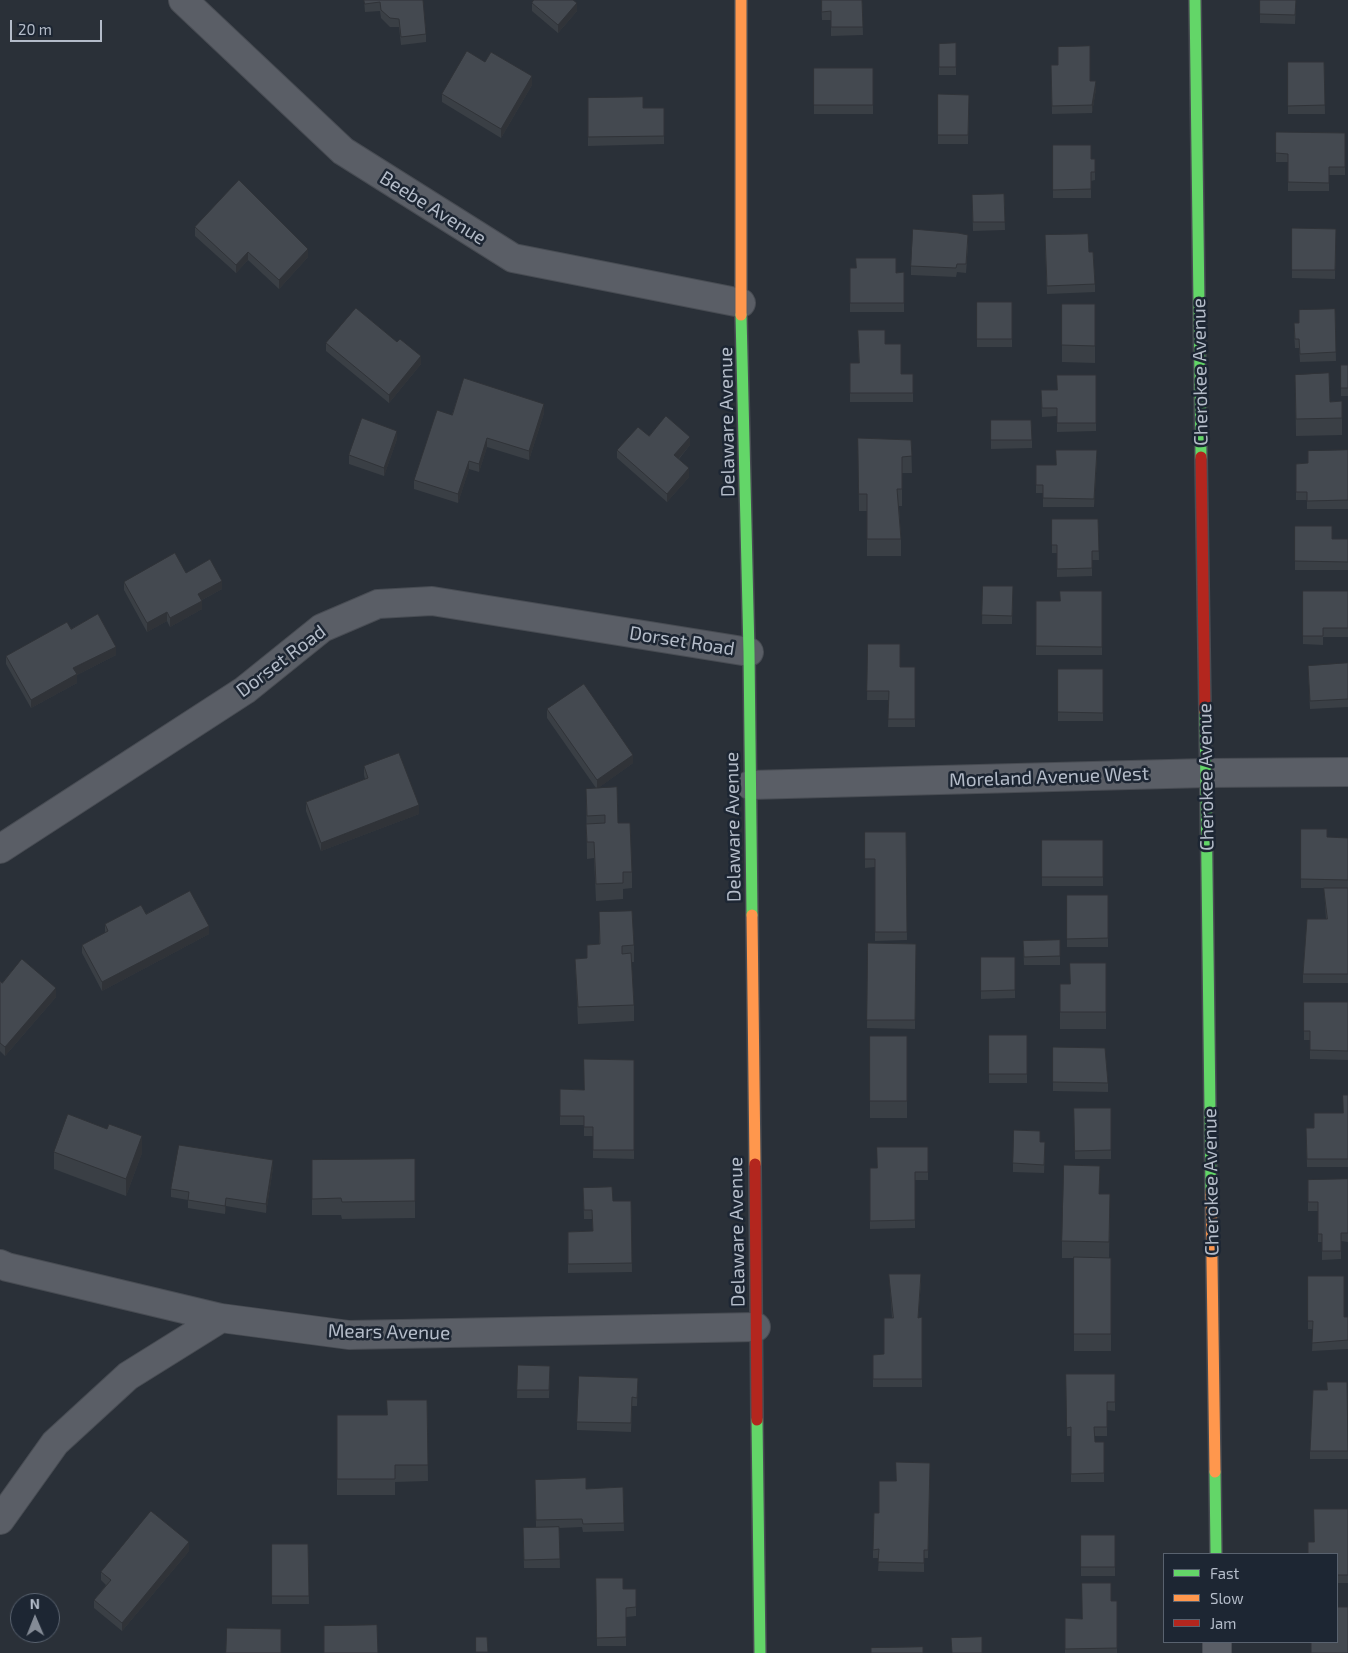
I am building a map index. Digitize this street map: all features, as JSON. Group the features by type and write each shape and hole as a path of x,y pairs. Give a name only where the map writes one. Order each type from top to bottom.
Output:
{"street":[{"name":"Beebe Avenue","path":"183,0 343,151 513,258 742,303"},
{"name":"Delaware Avenue","path":"741,0 742,303 749,652 760,1653"},
{"name":"Cherokee Avenue","path":"1196,0 1216,1553"},
{"name":"Dorset Road","path":"0,848 245,690 322,628 378,604 432,601 749,652"},
{"name":"Moreland Avenue West","path":"750,785 1206,772 1348,772"},
{"name":"Mears Avenue","path":"0,1264 17,1270 221,1318 349,1336 756,1327"},
{"path":"0,1520 55,1444 128,1376 221,1318"}],"building":[{"path":"364,0 423,0 426,34 401,37 399,19 390,18 381,10 380,2 365,4"},
{"path":"534,0 573,0 577,3 558,25 532,3"},
{"path":"822,0 862,0 863,27 831,27 831,11 822,12"},
{"path":"1260,0 1296,0 1295,15 1260,14"},
{"path":"956,43 956,67 939,67 939,44"},
{"path":"1090,46 1090,81 1096,81 1092,105 1052,106 1051,65 1058,65 1058,47"},
{"path":"467,51 485,62 491,52 532,76 501,129 442,94"},
{"path":"1288,62 1324,62 1325,105 1288,106"},
{"path":"814,68 873,68 873,105 814,105"},
{"path":"938,94 969,95 968,135 938,135"},
{"path":"643,97 643,108 664,108 664,136 588,137 588,98"},
{"path":"1276,132 1345,133 1345,167 1329,167 1329,183 1288,182 1288,154 1276,153"},
{"path":"1053,145 1091,145 1091,159 1095,159 1095,172 1091,172 1091,189 1053,190"},
{"path":"239,180 308,249 279,280 248,252 236,265 195,227"},
{"path":"1004,194 1005,222 973,222 972,195"},
{"path":"1292,228 1336,229 1335,270 1292,270"},
{"path":"913,229 968,235 966,264 957,264 956,268 911,266"},
{"path":"1088,234 1089,252 1093,252 1095,284 1047,286 1045,235"},
{"path":"856,258 896,258 896,273 904,272 904,303 850,303 850,268 856,268"},
{"path":"977,302 1012,302 1012,339 977,339"},
{"path":"1062,304 1095,304 1095,346 1062,345"},
{"path":"356,308 397,342 400,339 421,356 389,395 326,343"},
{"path":"1335,309 1336,352 1300,354 1299,339 1295,339 1294,323 1299,323 1299,310"},
{"path":"858,330 885,330 885,344 901,344 901,374 913,374 913,393 850,393 850,363 859,363"},
{"path":"1341,365 1348,365 1348,388 1341,388"},
{"path":"1329,373 1330,402 1342,401 1342,418 1296,419 1295,375"},
{"path":"1057,375 1096,375 1096,423 1057,423 1057,408 1042,408 1041,390 1057,390"},
{"path":"464,378 544,404 529,451 487,438 479,464 469,461 458,494 414,480 437,410 452,415"},
{"path":"666,416 690,437 674,455 689,468 667,494 617,450 638,427 649,436"},
{"path":"362,418 397,431 384,468 349,455"},
{"path":"991,420 1031,420 1032,440 991,440"},
{"path":"858,438 911,440 912,456 902,457 902,489 897,489 901,539 867,539 867,494 859,494"},
{"path":"1056,450 1097,450 1094,499 1043,498 1043,485 1036,485 1036,465 1056,465"},
{"path":"1348,450 1348,500 1307,501 1307,492 1296,492 1296,464 1308,463 1308,451"},
{"path":"1052,519 1098,519 1099,551 1092,551 1092,568 1057,569 1057,545 1052,545"},
{"path":"1295,526 1332,526 1332,539 1348,539 1348,562 1295,561"},
{"path":"175,553 186,573 210,559 222,581 198,594 202,601 170,618 167,612 147,623 124,582"},
{"path":"983,586 1013,586 1012,616 982,615"},
{"path":"1060,591 1102,591 1102,647 1036,646 1036,601 1060,601"},
{"path":"1303,591 1348,591 1348,628 1323,628 1323,636 1303,636"},
{"path":"98,614 116,647 73,668 77,674 31,700 6,656 67,622 71,629"},
{"path":"868,644 900,644 900,667 915,667 915,719 888,719 889,691 867,691"},
{"path":"1348,663 1348,699 1310,701 1308,666"},
{"path":"1058,669 1103,669 1103,713 1058,712"},
{"path":"584,684 633,755 597,780 547,709"},
{"path":"399,753 419,805 321,843 306,802 368,778 364,766"},
{"path":"617,787 618,823 630,823 632,872 623,872 623,883 596,884 594,842 587,842 586,824 605,823 605,815 587,816 586,789"},
{"path":"1301,829 1327,829 1327,837 1348,838 1348,880 1301,879"},
{"path":"865,832 906,832 907,932 875,932 875,859 865,859"},
{"path":"1042,840 1103,840 1103,877 1042,877"},
{"path":"1324,888 1348,888 1348,974 1303,974 1307,919 1327,919"},
{"path":"190,891 209,926 102,982 82,945 108,931 105,924 141,905 146,914"},
{"path":"1067,895 1108,895 1108,938 1067,939"},
{"path":"632,911 634,945 622,946 622,954 631,953 634,1005 578,1007 575,959 587,958 587,945 600,944 599,912"},
{"path":"1060,940 1060,956 1024,957 1023,941"},
{"path":"868,943 916,944 915,1020 867,1020"},
{"path":"981,957 1015,957 1015,990 981,991"},
{"path":"22,959 56,988 5,1047 0,1043 0,981 2,983"},
{"path":"1070,963 1106,963 1106,1012 1060,1012 1060,984 1070,984"},
{"path":"1304,1002 1348,1002 1348,1051 1310,1050 1310,1031 1304,1031"},
{"path":"989,1035 1027,1035 1027,1074 989,1074"},
{"path":"870,1036 907,1036 907,1101 870,1101"},
{"path":"1053,1047 1105,1048 1108,1083 1053,1082"},
{"path":"584,1059 634,1060 634,1150 593,1150 593,1127 584,1127 584,1116 560,1116 560,1089 584,1090"},
{"path":"1343,1095 1348,1095 1348,1159 1307,1159 1306,1128 1314,1128 1314,1113 1343,1113"},
{"path":"1074,1108 1111,1108 1111,1150 1075,1151"},
{"path":"68,1114 107,1129 109,1124 142,1136 126,1179 54,1152"},
{"path":"1014,1130 1040,1131 1040,1142 1045,1142 1044,1165 1013,1163"},
{"path":"179,1145 273,1160 266,1204 226,1198 225,1206 188,1200 189,1192 171,1189"},
{"path":"877,1147 928,1147 928,1172 915,1172 915,1220 870,1221 870,1168 877,1168"},
{"path":"415,1159 415,1201 342,1202 341,1198 312,1199 312,1160"},
{"path":"1064,1165 1100,1166 1099,1194 1110,1194 1109,1242 1062,1241"},
{"path":"1348,1179 1348,1233 1341,1233 1341,1251 1322,1251 1322,1234 1318,1234 1318,1202 1308,1202 1308,1180"},
{"path":"612,1187 613,1201 631,1201 632,1263 568,1264 568,1232 593,1231 592,1210 584,1210 583,1188"},
{"path":"1074,1257 1111,1258 1111,1334 1074,1334"},
{"path":"889,1274 921,1274 918,1318 922,1317 922,1379 873,1379 873,1355 884,1354 884,1318 893,1318"},
{"path":"1308,1276 1344,1276 1344,1317 1348,1317 1348,1340 1312,1343 1313,1321 1308,1321"},
{"path":"518,1365 550,1366 549,1390 517,1390"},
{"path":"1066,1374 1115,1374 1115,1402 1107,1402 1107,1427 1094,1427 1095,1442 1104,1442 1104,1473 1071,1474 1071,1427 1067,1428"},
{"path":"579,1376 638,1378 637,1398 632,1397 631,1423 577,1422"},
{"path":"1327,1382 1347,1382 1348,1451 1310,1451 1313,1390 1327,1390"},
{"path":"387,1400 427,1400 428,1465 395,1465 395,1479 337,1479 337,1415 387,1415"},
{"path":"896,1462 930,1463 928,1550 924,1550 924,1563 878,1562 879,1549 873,1550 874,1513 879,1513 879,1481 896,1481"},
{"path":"586,1478 586,1489 623,1487 624,1523 583,1524 582,1519 536,1520 535,1480"},
{"path":"1314,1509 1348,1509 1348,1575 1338,1575 1338,1553 1308,1553 1308,1542 1314,1542"},
{"path":"151,1511 189,1542 122,1623 94,1600 111,1580 101,1572"},
{"path":"559,1527 560,1559 524,1560 523,1528"},
{"path":"1081,1535 1115,1535 1115,1567 1081,1567"},
{"path":"272,1544 308,1544 309,1596 272,1596"},
{"path":"596,1578 623,1578 623,1589 636,1589 636,1607 626,1608 626,1637 597,1638"},
{"path":"1082,1583 1111,1583 1111,1601 1117,1601 1117,1648 1065,1649 1065,1618 1082,1619"},
{"path":"1338,1607 1348,1607 1348,1653 1311,1653 1311,1643 1338,1643"},
{"path":"377,1625 378,1653 324,1653 324,1626"},
{"path":"227,1628 281,1629 281,1653 226,1653"},
{"path":"476,1637 487,1637 488,1652 476,1652"},
{"path":"982,1637 982,1653 952,1653 951,1638"},
{"path":"923,1647 923,1653 871,1653 871,1648"}],"traffic: fast":[{"path":"1195,0 1201,457"},
{"path":"741,315 749,652 752,915"},
{"path":"1205,712 1211,1191"},
{"path":"757,1420 760,1653"},
{"path":"1215,1472 1216,1553"}],"traffic: slow":[{"path":"741,0 741,315"},
{"path":"752,915 755,1164"},
{"path":"1211,1191 1215,1472"}],"traffic: jam":[{"path":"1201,457 1205,712"},
{"path":"755,1164 757,1420"}]}
